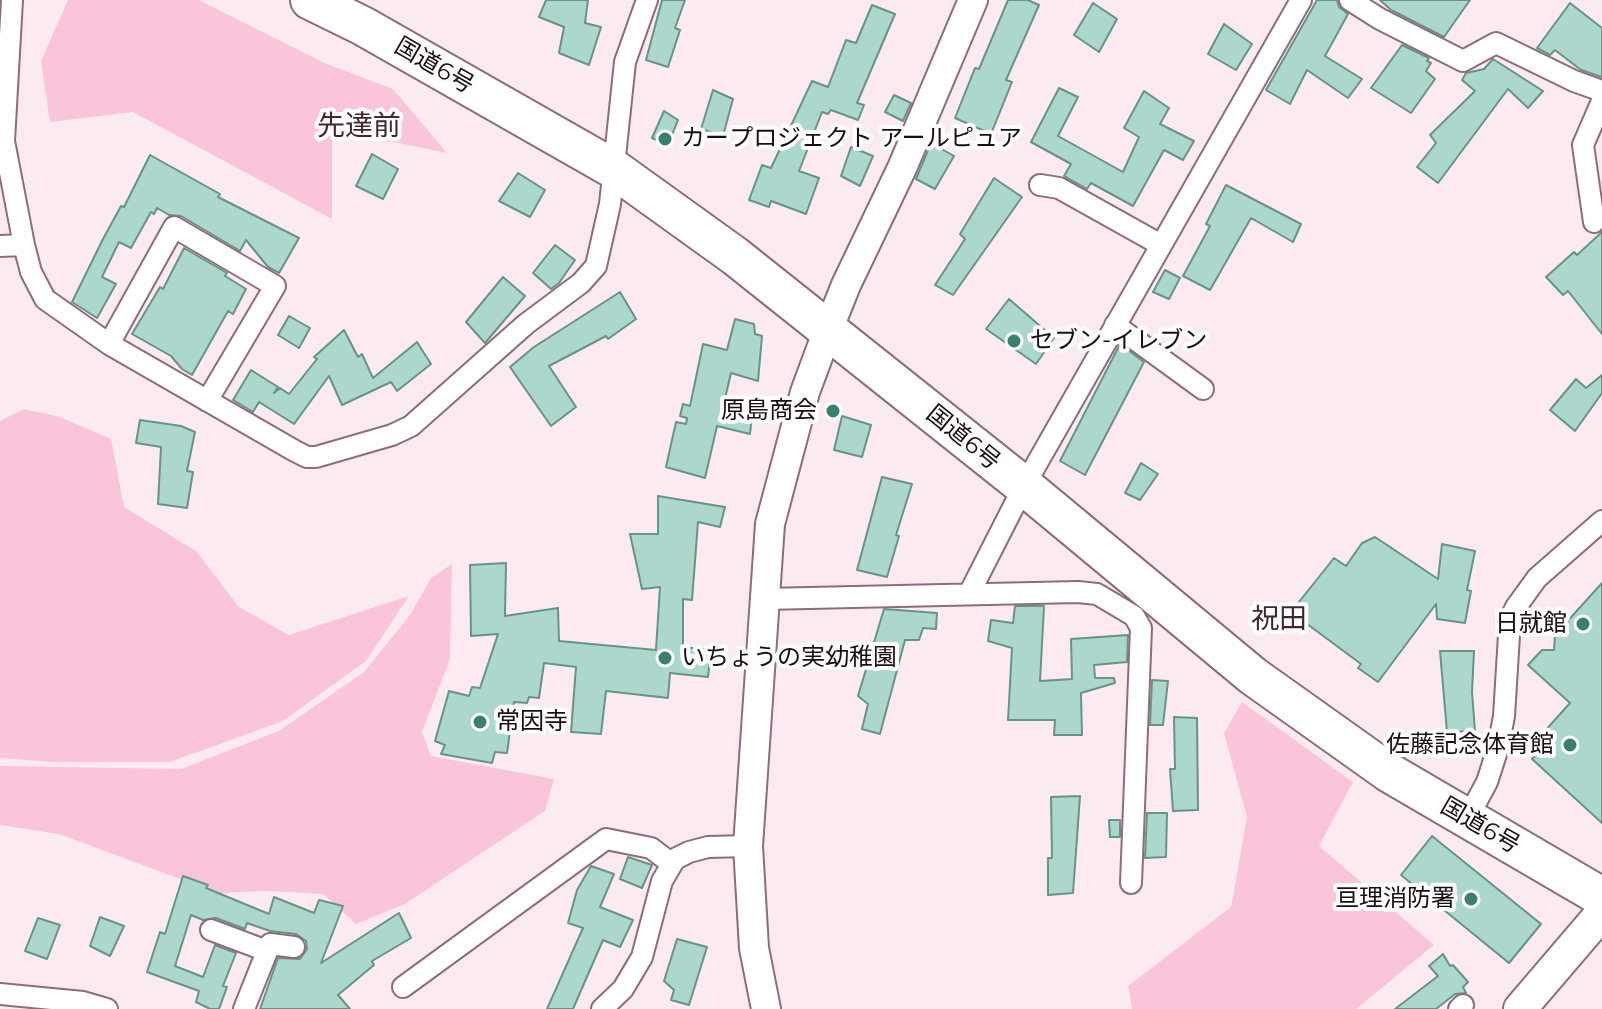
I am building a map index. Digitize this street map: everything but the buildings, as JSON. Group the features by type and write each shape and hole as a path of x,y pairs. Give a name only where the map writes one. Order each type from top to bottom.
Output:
{"highway":[{"name":"国道6号","path":"310,0 363,26 614,169 735,256 1024,486 1253,676 1388,772 1602,897"}],"main road":[{"path":"1520,1009 1602,913"}],"street":[{"path":"12,0 3,79 4,141 31,272 45,299 109,344 307,457 392,435 411,426 526,324 581,283 596,266 608,218 625,62 647,0"},
{"path":"766,1009 754,948 748,846 770,524 805,392 828,330 902,168 973,0"},
{"path":"969,594 1024,486 1301,0"},
{"path":"1350,0 1380,19 1463,61 1496,43 1574,81 1602,91"},
{"path":"1594,222 1583,145 1602,101"},
{"path":"1040,185 1059,188 1161,245"},
{"path":"109,344 174,227 275,286 207,401"},
{"path":"0,246 24,245"},
{"path":"1115,325 1203,389"},
{"path":"1467,819 1487,782 1498,748 1504,716 1510,619 1537,578 1602,521"},
{"path":"764,599 1097,594 1134,616 1141,628 1131,883"},
{"path":"403,987 606,839 651,848 672,864"},
{"path":"602,1009 623,989 642,957 662,881 675,859 708,847 748,846"},
{"path":"211,930 267,951"},
{"path":"244,1009 270,944 294,947"},
{"path":"0,994 83,1002 107,1009"}],"shaded area":[{"path":"68,0 199,0 327,64 393,89 447,153 332,129 332,219 133,112 50,122 41,61"},
{"path":"24,409 60,417 111,439 124,507 196,551 239,607 289,635 409,596 366,661 283,721 170,762 52,762 0,758 0,421"},
{"path":"452,564 450,659 422,732 431,756 554,779 545,811 405,904 356,924 323,894 267,891 218,893 59,834 0,825 0,766 181,769 279,731 364,672 410,615 431,578"},
{"path":"1242,702 1353,782 1319,846 1434,945 1356,1009 1132,1009 1128,986 1231,907 1247,817 1224,733"}],"place":[{"name":"カープロジェクト アールピュア","path":"665,139"},
{"name":"セブン-イレブン","path":"1014,341"},
{"name":"原島商会","path":"833,411"},
{"name":"日就館","path":"1583,624"},
{"name":"いちょうの実幼稚園","path":"665,658"},
{"name":"常因寺","path":"480,722"},
{"name":"佐藤記念体育館","path":"1570,745"},
{"name":"亘理消防署","path":"1471,899"}],"district":[{"name":"先達前","path":"359,127"},
{"name":"祝田","path":"1279,620"}]}
